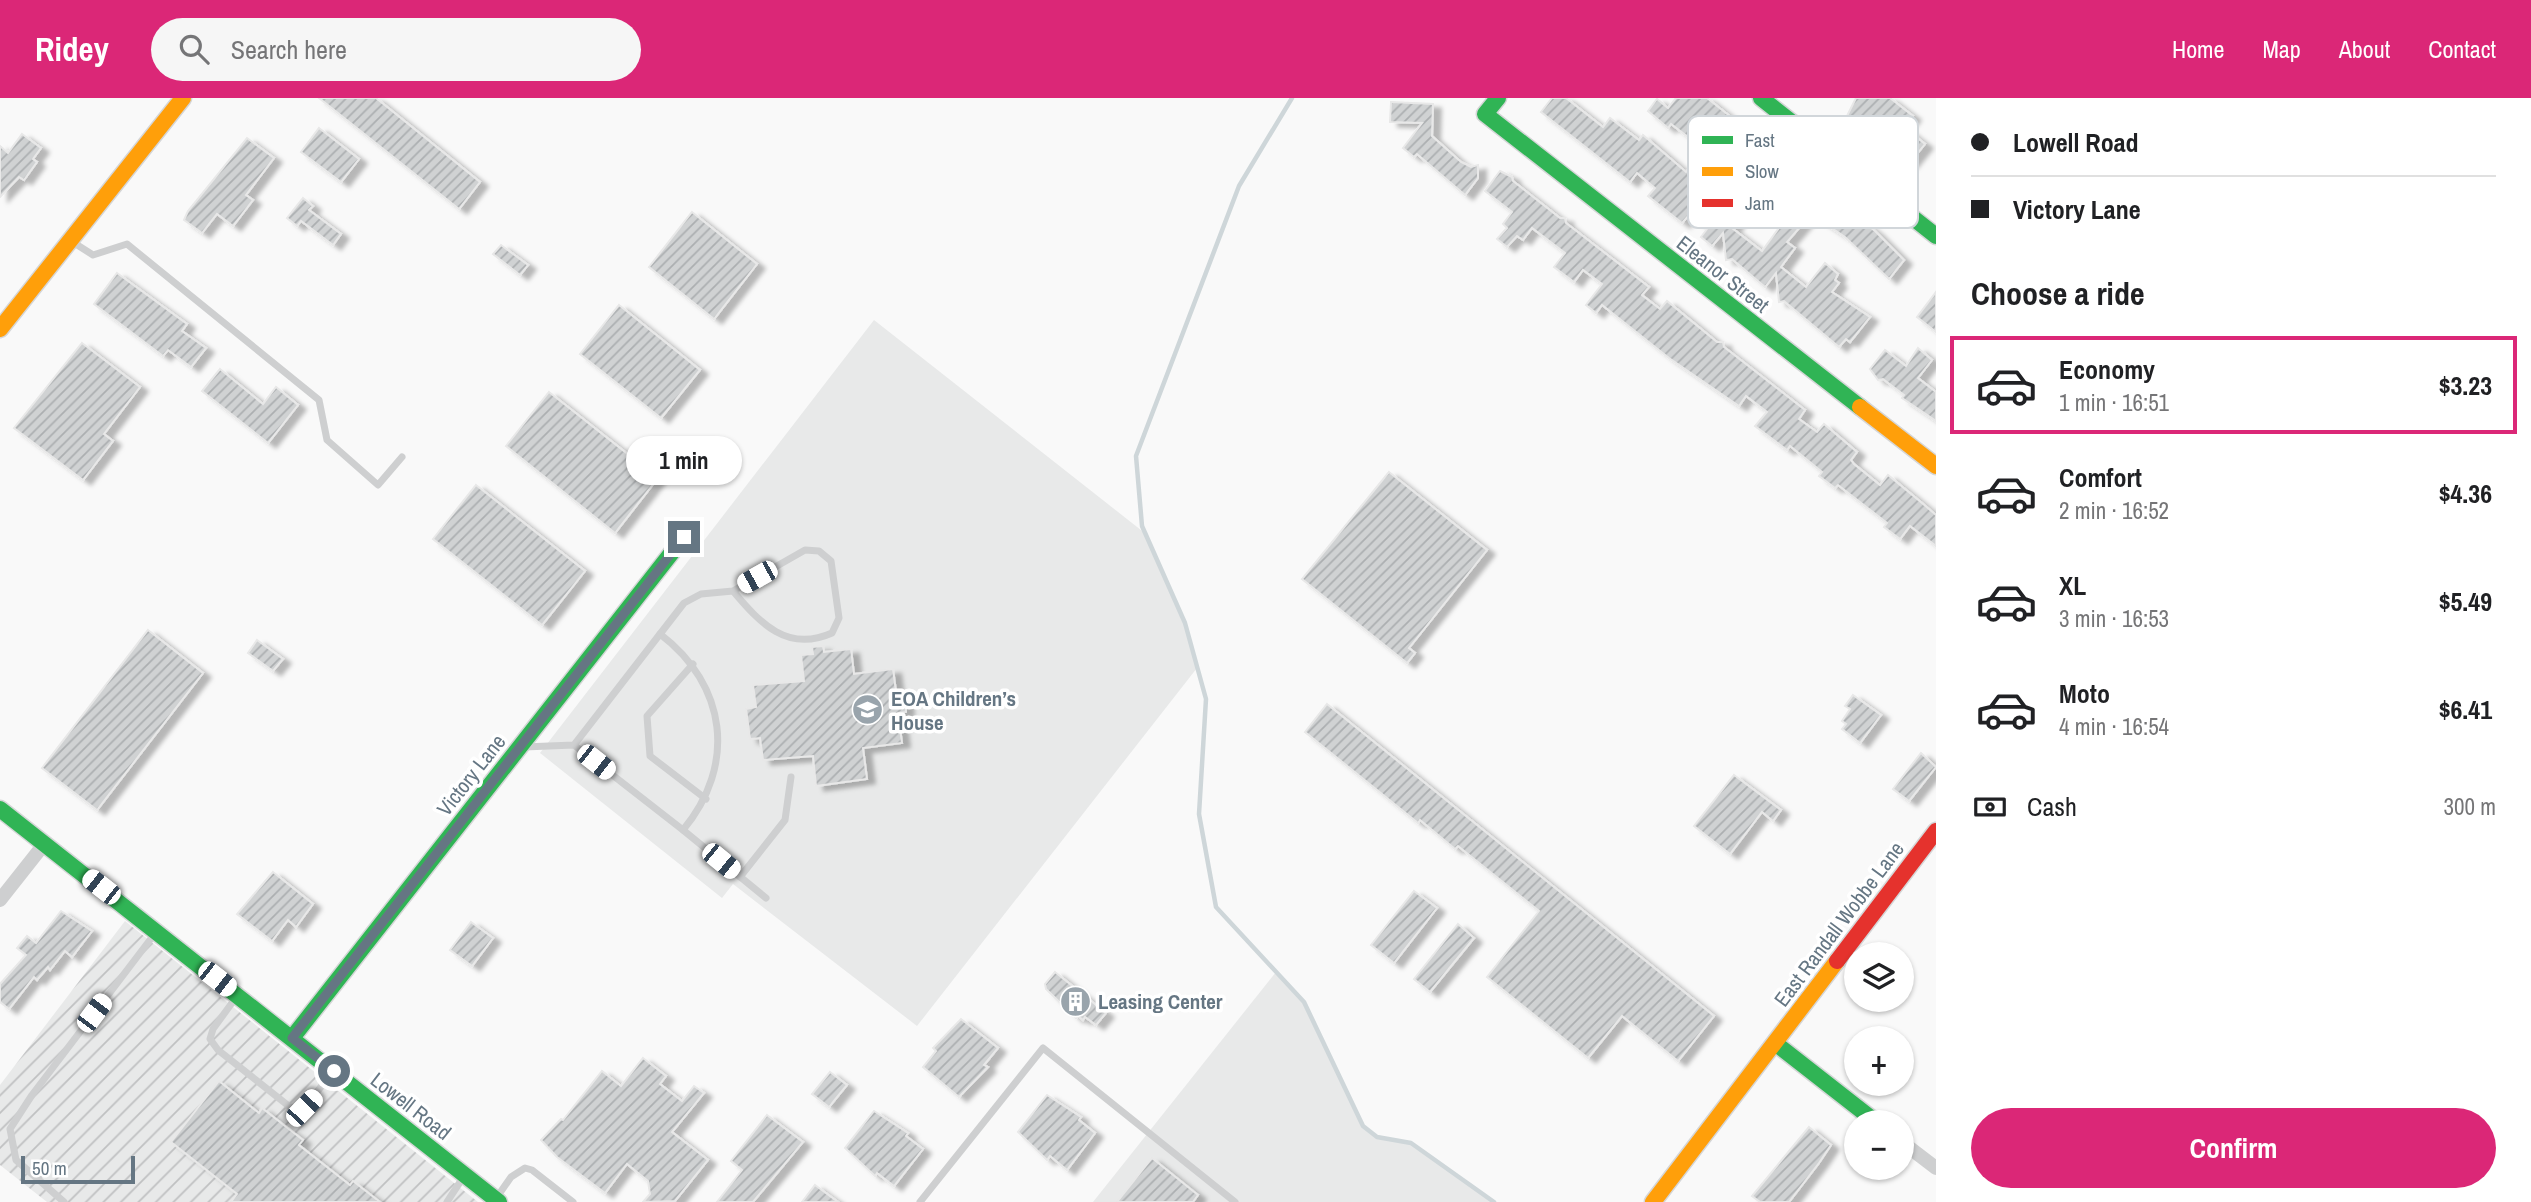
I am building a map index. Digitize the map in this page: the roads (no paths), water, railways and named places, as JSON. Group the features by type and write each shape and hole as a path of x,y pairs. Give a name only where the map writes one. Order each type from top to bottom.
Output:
{"street":[{"path":"0,329 183,98"},
{"name":"Eleanor Street","path":"1498,98 1485,114 1936,466"},
{"path":"1761,98 1784,116"},
{"path":"1918,222 1936,236"},
{"name":"Victory Lane","path":"292,1038 684,537"},
{"name":"Lowell Road","path":"0,809 497,1200"},
{"name":"East Randall Wobbe Lane","path":"1653,1202 1936,831"},
{"path":"0,900 45,843"},
{"path":"1775,1043 1862,1110"},
{"path":"1914,1151 1936,1168"}],"lane":[{"path":"70,240 93,255 127,244 320,400 327,440 378,485 402,457"},
{"path":"574,745 684,603 701,594 733,591 805,550 819,551 831,561 839,618 832,633 819,638 785,639 751,612 733,591"},
{"path":"660,634 693,664 706,686 714,712 718,744 714,777 706,799 683,830"},
{"path":"693,664 647,716 650,756 706,799"},
{"path":"520,747 574,745 766,898"},
{"path":"740,877 785,820 791,777"},
{"path":"64,1202 16,1160 10,1129 156,932"},
{"path":"237,995 213,1029 210,1039 218,1050 290,1107 304,1108 334,1071"},
{"path":"920,1202 1044,1048 1235,1202"},
{"path":"497,1200 511,1177 525,1168 532,1170 573,1202"},
{"path":"447,1202 465,1175"}],"waterway":[{"path":"1292,98 1239,186 1136,456 1142,526 1185,623 1206,699 1199,814 1216,907 1304,1002 1363,1126 1377,1137 1411,1143 1494,1202"}],"place":[{"name":"EOA Children’s House","path":"868,710"},
{"name":"Leasing Center","path":"1075,1001"}]}
